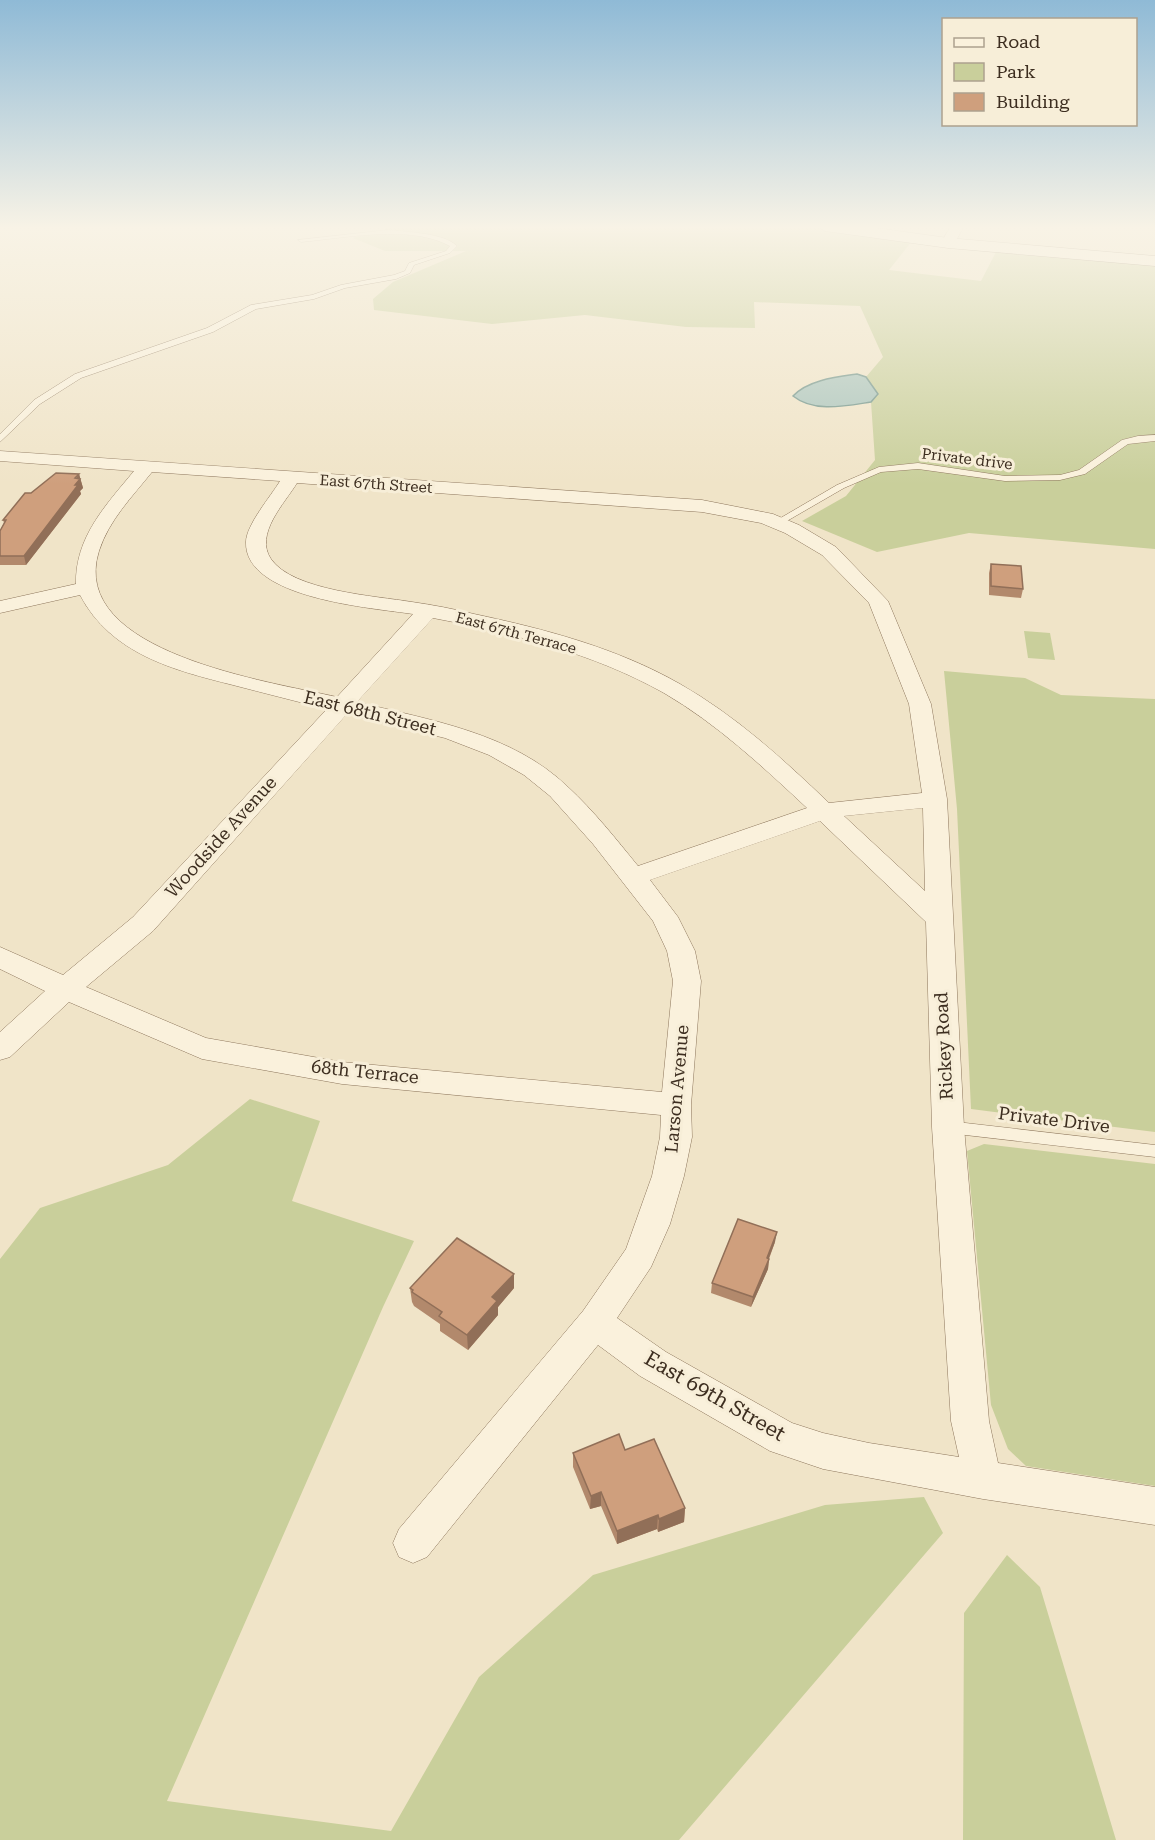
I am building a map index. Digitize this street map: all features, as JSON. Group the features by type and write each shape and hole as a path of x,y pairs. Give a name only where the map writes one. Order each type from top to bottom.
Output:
{"street":[{"name":"East 67th Street","path":"0,456 670,504 764,519"},
{"path":"0,607 55,593 86,588 86,561 96,532 146,468"},
{"name":"East 67th Terrace","path":"291,478 255,537 257,552 267,568 282,579 311,590 428,610 549,639 610,659 653,680 707,709 743,736 803,789 823,811 939,918"},
{"name":"Rickey Road","path":"764,519 829,551 878,601 920,704 935,799 948,1127 970,1421 983,1480"},
{"name":"East 68th Street","path":"86,588 94,607 124,637 152,654 186,668 453,733 516,760 559,791 602,838 633,877"},
{"name":"Woodside Avenue","path":"0,1049 65,989 143,924 428,610"},
{"path":"633,877 823,811 935,799"},
{"name":"Larson Avenue","path":"413,1543 595,1322 639,1257 653,1224 668,1176 676,1137 676,1105 680,1081 687,981 681,951 665,917 633,877"},
{"name":"68th Terrace","path":"0,957 160,1032 202,1048 342,1072 676,1105"},
{"name":"East 69th Street","path":"595,1322 653,1364 783,1438 823,1451 869,1461 983,1480"},
{"path":"983,1480 1155,1506"}],"lane":[{"path":"0,439 37,402 78,376 127,357 210,330 245,312"},
{"name":"Private drive","path":"764,519 878,470 922,465 1012,478 1069,476 1079,474 1113,446 1126,440 1140,437 1155,438"},
{"name":"Private Drive","path":"948,1127 1155,1152"}],"green space":[{"path":"390,312 754,312 755,328 686,327 585,315 492,324"},
{"path":"863,312 1155,312 1155,549 969,533 877,552 802,521 846,496 875,460 871,402 877,394 866,377 883,357"},
{"path":"1024,631 1050,633 1055,660 1028,658"},
{"path":"944,671 1025,678 1061,695 1155,699 1155,1132 971,1109 957,809"},
{"path":"250,1099 320,1121 292,1201 414,1241 167,1801 391,1831 479,1677 593,1575 825,1505 924,1497 943,1533 679,1840 0,1840 0,1259 40,1208 168,1165"},
{"path":"984,1144 1155,1164 1155,1486 1026,1466 1008,1449 991,1405 967,1151"},
{"path":"1007,1555 1040,1587 1116,1840 963,1840 964,1613"}],"water":[{"path":"857,374 866,377 878,394 871,402 830,407 810,405 793,396 814,383"}],"building":[{"path":"56,473 79,474 75,478 80,479 75,485 78,485 24,556 0,556 0,531 6,520 3,520 25,493 31,493"},
{"path":"991,564 1021,566 1023,589 991,586"},
{"path":"738,1219 777,1232 767,1258 769,1259 753,1297 712,1283"},
{"path":"457,1238 514,1274 492,1297 497,1301 467,1335 439,1316 442,1312 412,1292 410,1288"},
{"path":"619,1434 625,1450 654,1439 685,1508 659,1519 658,1515 617,1531 601,1492 591,1496 573,1453"}]}
